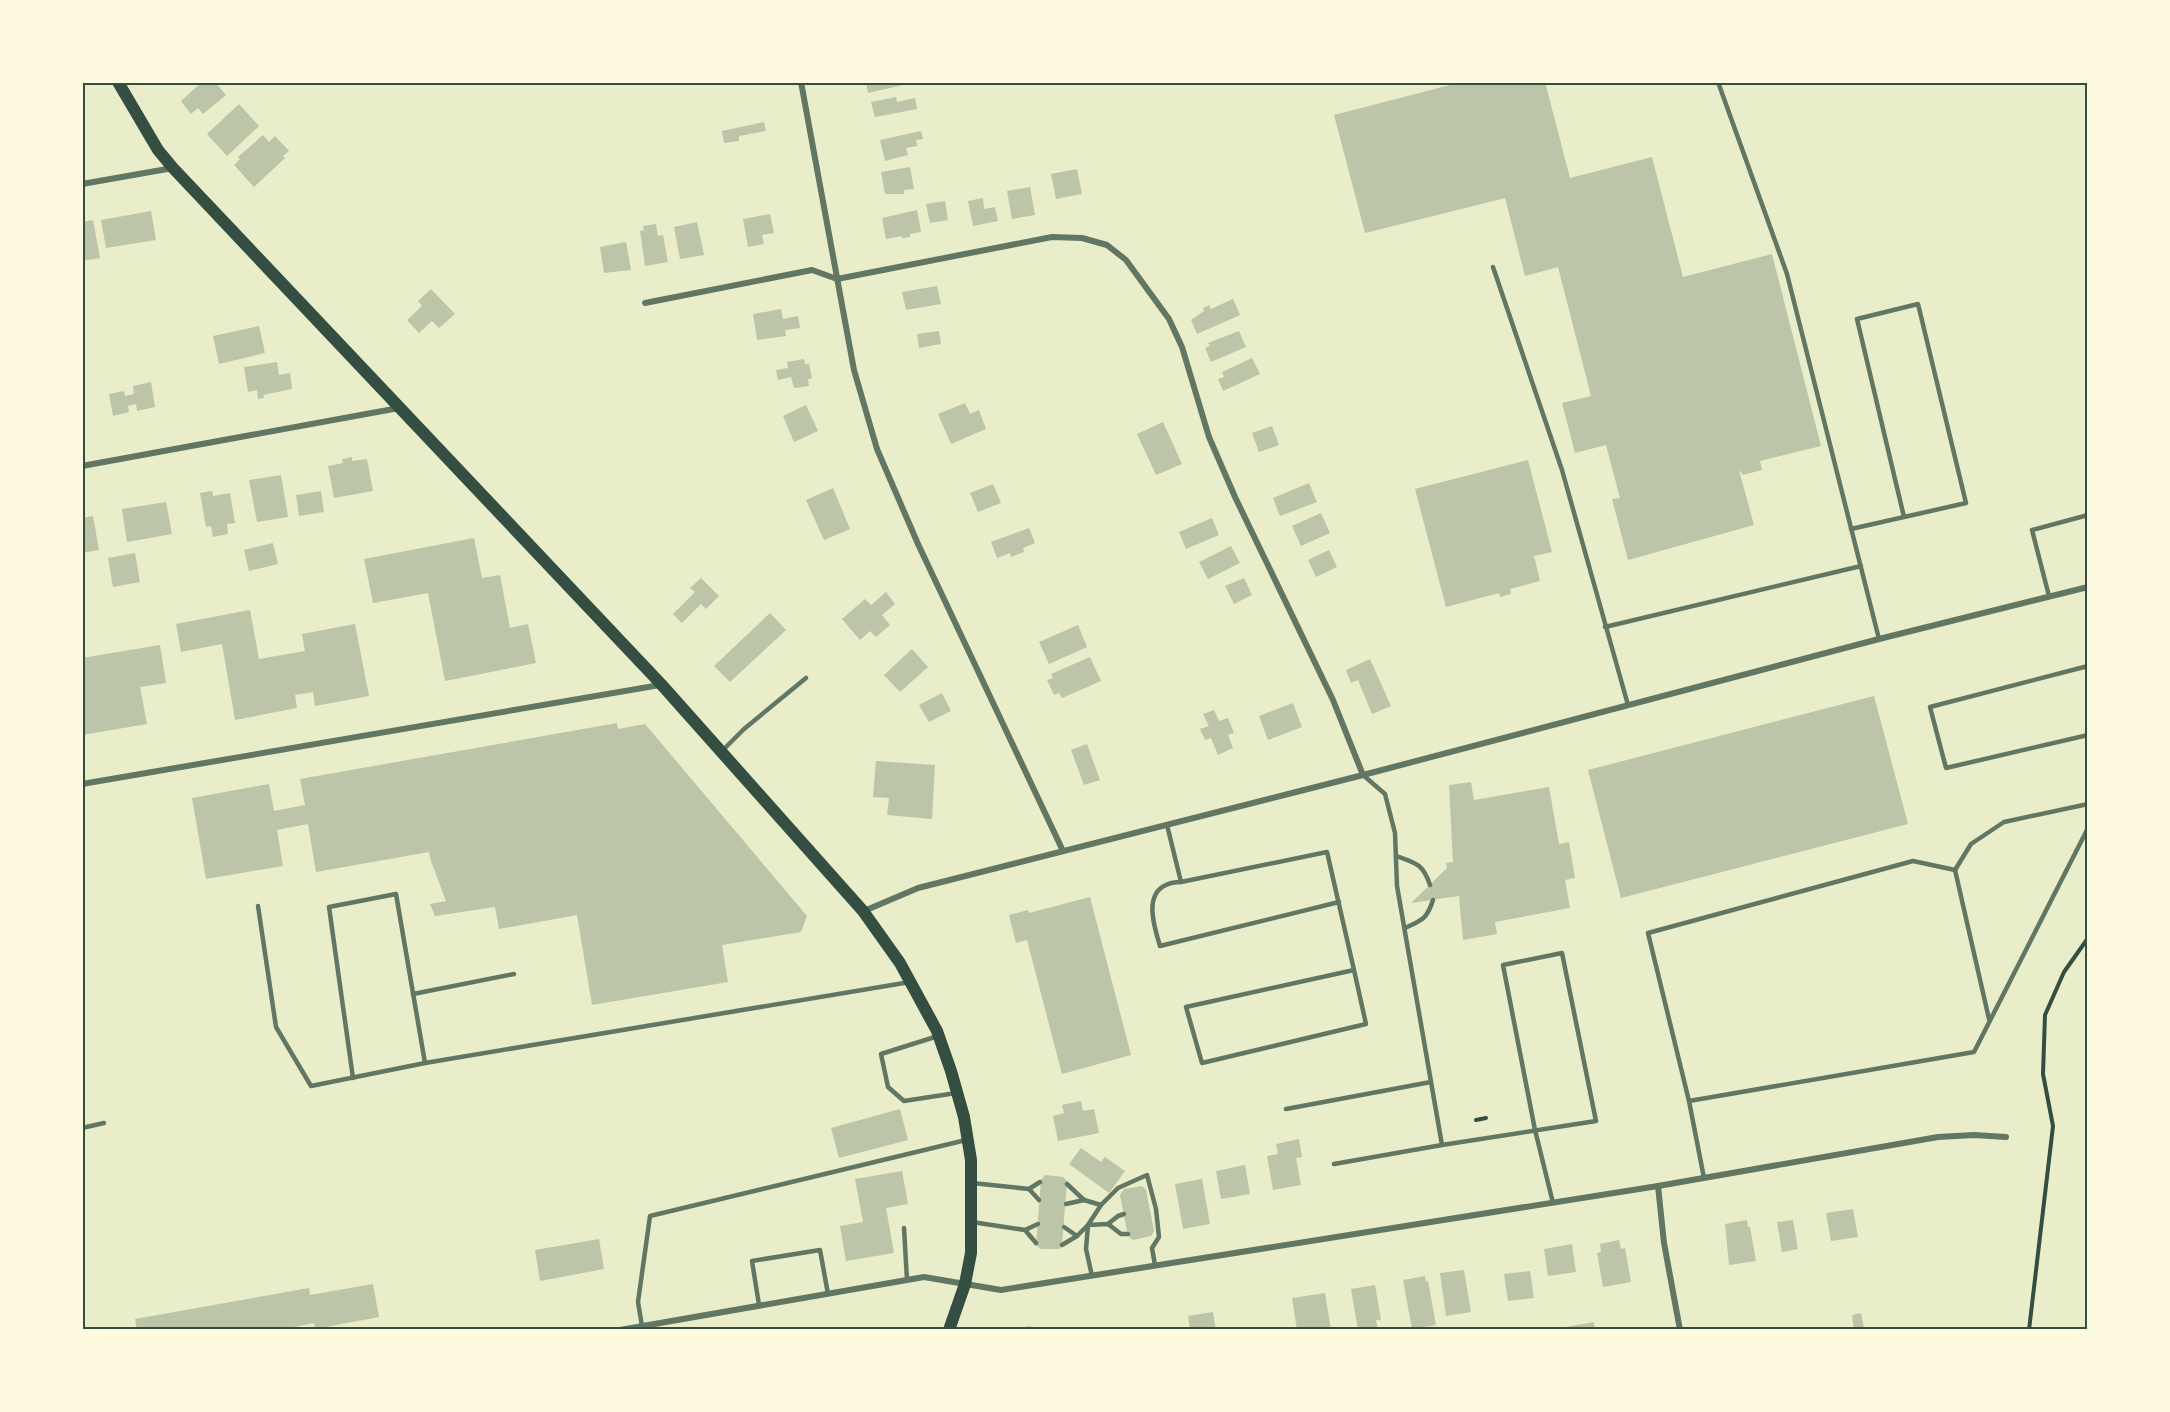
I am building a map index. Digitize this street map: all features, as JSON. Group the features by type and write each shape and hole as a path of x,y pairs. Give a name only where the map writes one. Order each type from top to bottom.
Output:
{"main road":[{"path":"118,82 158,150 173,168 661,684 863,911 900,963 938,1036 957,1093 972,1160 971,1253 965,1284 949,1329"}],"street":[{"path":"801,82 854,370 877,449 918,544 1063,851"},
{"path":"82,184 173,168"},
{"path":"645,303 812,270 837,279 1052,237 1082,238 1107,245 1126,260 1174,328 1182,347 1209,437 1235,497 1333,700 1363,775"},
{"path":"82,466 400,408"},
{"path":"863,911 918,888 2088,587"},
{"path":"82,784 661,684"},
{"path":"620,1329 924,1277 1001,1290 1658,1186 1938,1137 1974,1135 2006,1137"},
{"path":"1658,1186 1664,1243 1680,1329"}],"lane":[{"path":"1718,82 1787,274 1879,639"},
{"path":"1493,267 1562,470 1628,705"},
{"path":"1851,529 1966,503 1918,304 1857,319 1904,517"},
{"path":"2049,596 2032,530 2088,515"},
{"path":"1605,627 1861,566"},
{"path":"2088,666 1930,707 1946,768 2088,735"},
{"path":"721,752 744,729 806,678"},
{"path":"1363,775 1384,794 1395,833 1397,886 1442,1145"},
{"path":"1990,1020 1955,870 1971,844 2004,822 2088,804"},
{"path":"1167,825 1180,882"},
{"path":"1689,1101 1974,1052 2088,828"},
{"path":"1339,902 1160,946 1152,909 1157,894 1165,885 1327,852 1339,902 1366,1024 1202,1063 1186,1007 1354,970"},
{"path":"1396,856 1418,863 1426,872 1430,885"},
{"path":"1704,1178 1689,1101 1648,933 1913,861 1955,870"},
{"path":"352,1077 328,907 396,894 426,1064"},
{"path":"1405,928 1420,921 1428,914 1433,900"},
{"path":"258,906 276,1027 311,1086 426,1064 910,982"},
{"path":"1334,1164 1442,1145 1535,1130 1596,1121 1562,953 1503,965 1535,1130 1553,1203"},
{"path":"413,994 514,974"},
{"path":"938,1036 881,1054 888,1087 904,1101 957,1093"},
{"path":"1286,1109 1431,1082"},
{"path":"82,1128 104,1123"},
{"path":"642,1326 638,1302 650,1216 968,1140"},
{"path":"1062,1245 1077,1236 1088,1225 1101,1205 1118,1188 1147,1175 1159,1237 1152,1248 1155,1265"},
{"path":"972,1183 1029,1189 1040,1182"},
{"path":"1067,1184 1084,1200 1101,1205"},
{"path":"1029,1189 1039,1200"},
{"path":"1066,1204 1084,1200"},
{"path":"1088,1225 1108,1224 1118,1215 1124,1215"},
{"path":"972,1222 1025,1230 1038,1224"},
{"path":"1108,1224 1121,1234 1128,1234"},
{"path":"1088,1225 1086,1249 1092,1276"},
{"path":"1064,1227 1077,1236"},
{"path":"904,1228 908,1280"},
{"path":"1025,1230 1036,1243"},
{"path":"759,1305 752,1261 763,1259 820,1250 828,1294"}],"path":[{"path":"2029,1329 2053,1126 2043,1074 2046,1015 2064,972 2088,938"},
{"path":"1476,1120 1486,1118"}],"building":[{"path":"202,82 215,82 226,95 203,114 198,108 191,114 181,101"},
{"path":"866,82 902,82 903,85 868,93"},
{"path":"1462,82 1545,82 1570,178 1652,157 1683,277 1772,254 1821,446 1760,461 1762,470 1743,475 1739,470 1754,525 1628,560 1612,499 1620,498 1606,445 1575,453 1562,403 1591,396 1558,267 1525,276 1505,198 1365,233 1334,115"},
{"path":"896,97 897,102 915,98 917,109 875,117 871,102"},
{"path":"239,104 259,126 227,156 207,134"},
{"path":"764,122 766,131 739,136 739,141 724,143 722,131"},
{"path":"921,131 923,139 916,140 917,146 906,148 908,155 885,161 880,140"},
{"path":"263,135 269,142 275,136 289,151 283,156 285,158 254,187 234,165 240,159 238,157"},
{"path":"910,167 914,189 904,190 904,194 885,194 881,172"},
{"path":"1077,169 1082,194 1056,199 1051,174"},
{"path":"1030,187 1035,215 1012,219 1007,191"},
{"path":"983,198 984,209 995,207 998,221 973,226 968,201"},
{"path":"945,201 948,220 930,223 926,204"},
{"path":"917,210 921,232 910,234 910,237 886,239 882,218"},
{"path":"151,211 156,240 106,248 101,220"},
{"path":"770,214 774,233 762,235 764,244 748,247 743,219"},
{"path":"93,220 100,258 82,261 82,222"},
{"path":"697,222 704,255 680,259 674,227"},
{"path":"656,224 658,236 663,235 668,262 645,266 640,231 644,230 643,226"},
{"path":"626,242 631,270 604,273 600,247"},
{"path":"937,286 941,304 906,310 902,292"},
{"path":"431,289 455,314 439,328 432,321 419,333 407,320 422,306 418,301"},
{"path":"1233,299 1240,315 1197,334 1191,320 1204,311 1203,308 1209,305 1211,309"},
{"path":"781,309 783,319 798,316 800,328 785,330 786,336 757,340 753,314"},
{"path":"259,326 265,353 219,364 213,336"},
{"path":"939,331 941,344 919,348 917,334"},
{"path":"1239,331 1246,347 1211,362 1205,348 1210,346 1208,343"},
{"path":"1252,358 1260,374 1223,391 1218,379 1224,377 1222,372"},
{"path":"804,359 805,364 809,364 812,378 808,379 809,386 794,388 791,377 778,380 776,370 788,368 787,362"},
{"path":"277,362 279,375 290,373 292,389 263,395 264,398 258,399 257,390 248,392 244,367"},
{"path":"151,382 155,407 137,411 136,404 128,406 129,412 113,416 109,394 124,391 125,396 134,394 133,386"},
{"path":"965,403 970,414 979,410 986,429 951,444 938,414"},
{"path":"806,405 818,431 794,442 783,416"},
{"path":"1163,422 1182,464 1156,475 1137,434"},
{"path":"1272,426 1279,445 1259,452 1252,433"},
{"path":"352,457 352,461 367,459 373,491 334,498 328,466 343,463 342,459"},
{"path":"1528,460 1552,552 1534,556 1540,581 1510,589 1511,594 1500,597 1499,593 1446,607 1415,489"},
{"path":"281,475 288,517 257,522 249,480"},
{"path":"1309,483 1317,502 1280,516 1273,498"},
{"path":"993,484 1001,503 978,512 970,493"},
{"path":"833,488 850,529 824,540 806,500"},
{"path":"212,491 213,496 230,493 235,523 227,524 228,534 213,537 211,526 206,527 200,493"},
{"path":"321,491 324,512 299,516 296,495"},
{"path":"166,502 172,534 127,542 122,509"},
{"path":"1321,513 1330,533 1301,546 1292,526"},
{"path":"93,516 99,550 82,553 82,518"},
{"path":"1212,518 1219,535 1186,549 1179,532"},
{"path":"1029,528 1035,543 1023,548 1024,552 1011,557 1010,553 997,558 991,542"},
{"path":"474,538 482,578 500,575 510,628 528,624 536,663 445,681 428,593 373,603 364,559"},
{"path":"273,543 278,564 249,571 244,550"},
{"path":"1231,546 1240,563 1208,579 1199,562"},
{"path":"1329,550 1337,567 1316,577 1308,560"},
{"path":"135,553 140,582 113,587 108,558"},
{"path":"701,578 719,596 706,609 701,604 682,623 673,614 695,592 690,588"},
{"path":"1244,578 1252,595 1234,604 1225,586"},
{"path":"886,592 895,604 882,615 890,625 876,637 870,631 860,640 842,619 865,599 871,605"},
{"path":"250,610 259,659 305,651 302,634 355,624 369,696 315,706 313,692 295,695 297,708 235,720 222,644 181,652 176,624"},
{"path":"770,613 786,630 730,682 714,666"},
{"path":"1078,625 1087,647 1049,664 1039,642"},
{"path":"160,645 166,683 140,687 147,724 82,735 82,658"},
{"path":"912,649 928,667 900,692 884,675"},
{"path":"1090,657 1101,681 1062,698 1059,693 1054,695 1047,680 1053,678 1051,674"},
{"path":"1370,659 1391,706 1372,714 1358,680 1351,683 1346,670"},
{"path":"942,693 951,711 929,722 919,705"},
{"path":"1874,696 1908,824 1621,898 1588,770"},
{"path":"1293,703 1302,727 1268,740 1259,716"},
{"path":"1214,710 1219,721 1228,718 1234,733 1228,735 1233,748 1218,755 1211,738 1205,740 1200,729 1209,726 1203,714"},
{"path":"617,723 618,729 645,724 807,916 801,932 722,945 728,982 592,1005 577,915 499,929 495,907 435,916 430,904 446,901 429,852 316,872 308,824 277,830 283,866 206,879 192,798 269,784 274,811 305,805 300,779"},
{"path":"1087,744 1100,780 1084,785 1071,750"},
{"path":"876,761 935,765 932,819 887,815 889,798 873,797"},
{"path":"1471,782 1474,800 1549,787 1559,844 1569,842 1575,878 1565,880 1570,908 1495,922 1497,934 1463,940 1459,896 1411,903 1447,868 1446,863 1453,862 1449,785"},
{"path":"1090,897 1131,1055 1062,1074 1027,940 1016,943 1009,915 1028,910 1029,913"},
{"path":"1081,1101 1083,1111 1094,1109 1099,1133 1058,1141 1053,1116 1064,1113 1062,1105"},
{"path":"900,1109 908,1140 839,1158 831,1128"},
{"path":"1299,1139 1302,1157 1296,1158 1301,1185 1273,1190 1267,1156 1278,1154 1276,1144"},
{"path":"1081,1148 1101,1162 1105,1157 1125,1171 1109,1193 1069,1164"},
{"path":"1245,1165 1250,1194 1221,1199 1216,1171"},
{"path":"902,1171 908,1204 886,1208 894,1253 846,1261 840,1226 863,1222 855,1179"},
{"path":"1045,1175 1063,1177 1067,1181 1062,1245 1059,1249 1041,1249 1036,1245 1041,1180"},
{"path":"1202,1179 1210,1224 1183,1229 1175,1184"},
{"path":"1142,1186 1146,1190 1154,1231 1151,1236 1133,1240 1128,1236 1120,1195 1124,1189"},
{"path":"1853,1209 1858,1237 1831,1241 1826,1213"},
{"path":"1747,1220 1756,1261 1729,1265 1725,1224"},
{"path":"1793,1220 1798,1249 1782,1252 1777,1222"},
{"path":"599,1239 604,1269 540,1281 535,1250"},
{"path":"1619,1240 1621,1249 1625,1248 1631,1282 1603,1287 1597,1253 1601,1252 1600,1244"},
{"path":"1572,1244 1576,1272 1548,1276 1544,1249"},
{"path":"1464,1270 1471,1312 1446,1316 1440,1273"},
{"path":"1530,1271 1534,1298 1508,1301 1504,1274"},
{"path":"1425,1276 1426,1282 1428,1281 1436,1325 1412,1329 1403,1280"},
{"path":"373,1284 379,1317 315,1329 314,1323 280,1330 137,1330 135,1319 309,1288 310,1295"},
{"path":"1375,1285 1381,1320 1376,1320 1378,1330 1358,1330 1351,1289"},
{"path":"1325,1293 1331,1330 1297,1330 1292,1298"},
{"path":"1213,1312 1216,1330 1190,1330 1188,1316"},
{"path":"1861,1313 1864,1328 1854,1330 1852,1315"},
{"path":"1594,1322 1595,1330 1560,1330 1560,1328"},
{"path":"1031,1326 1032,1330 1017,1330 1017,1328"}]}
